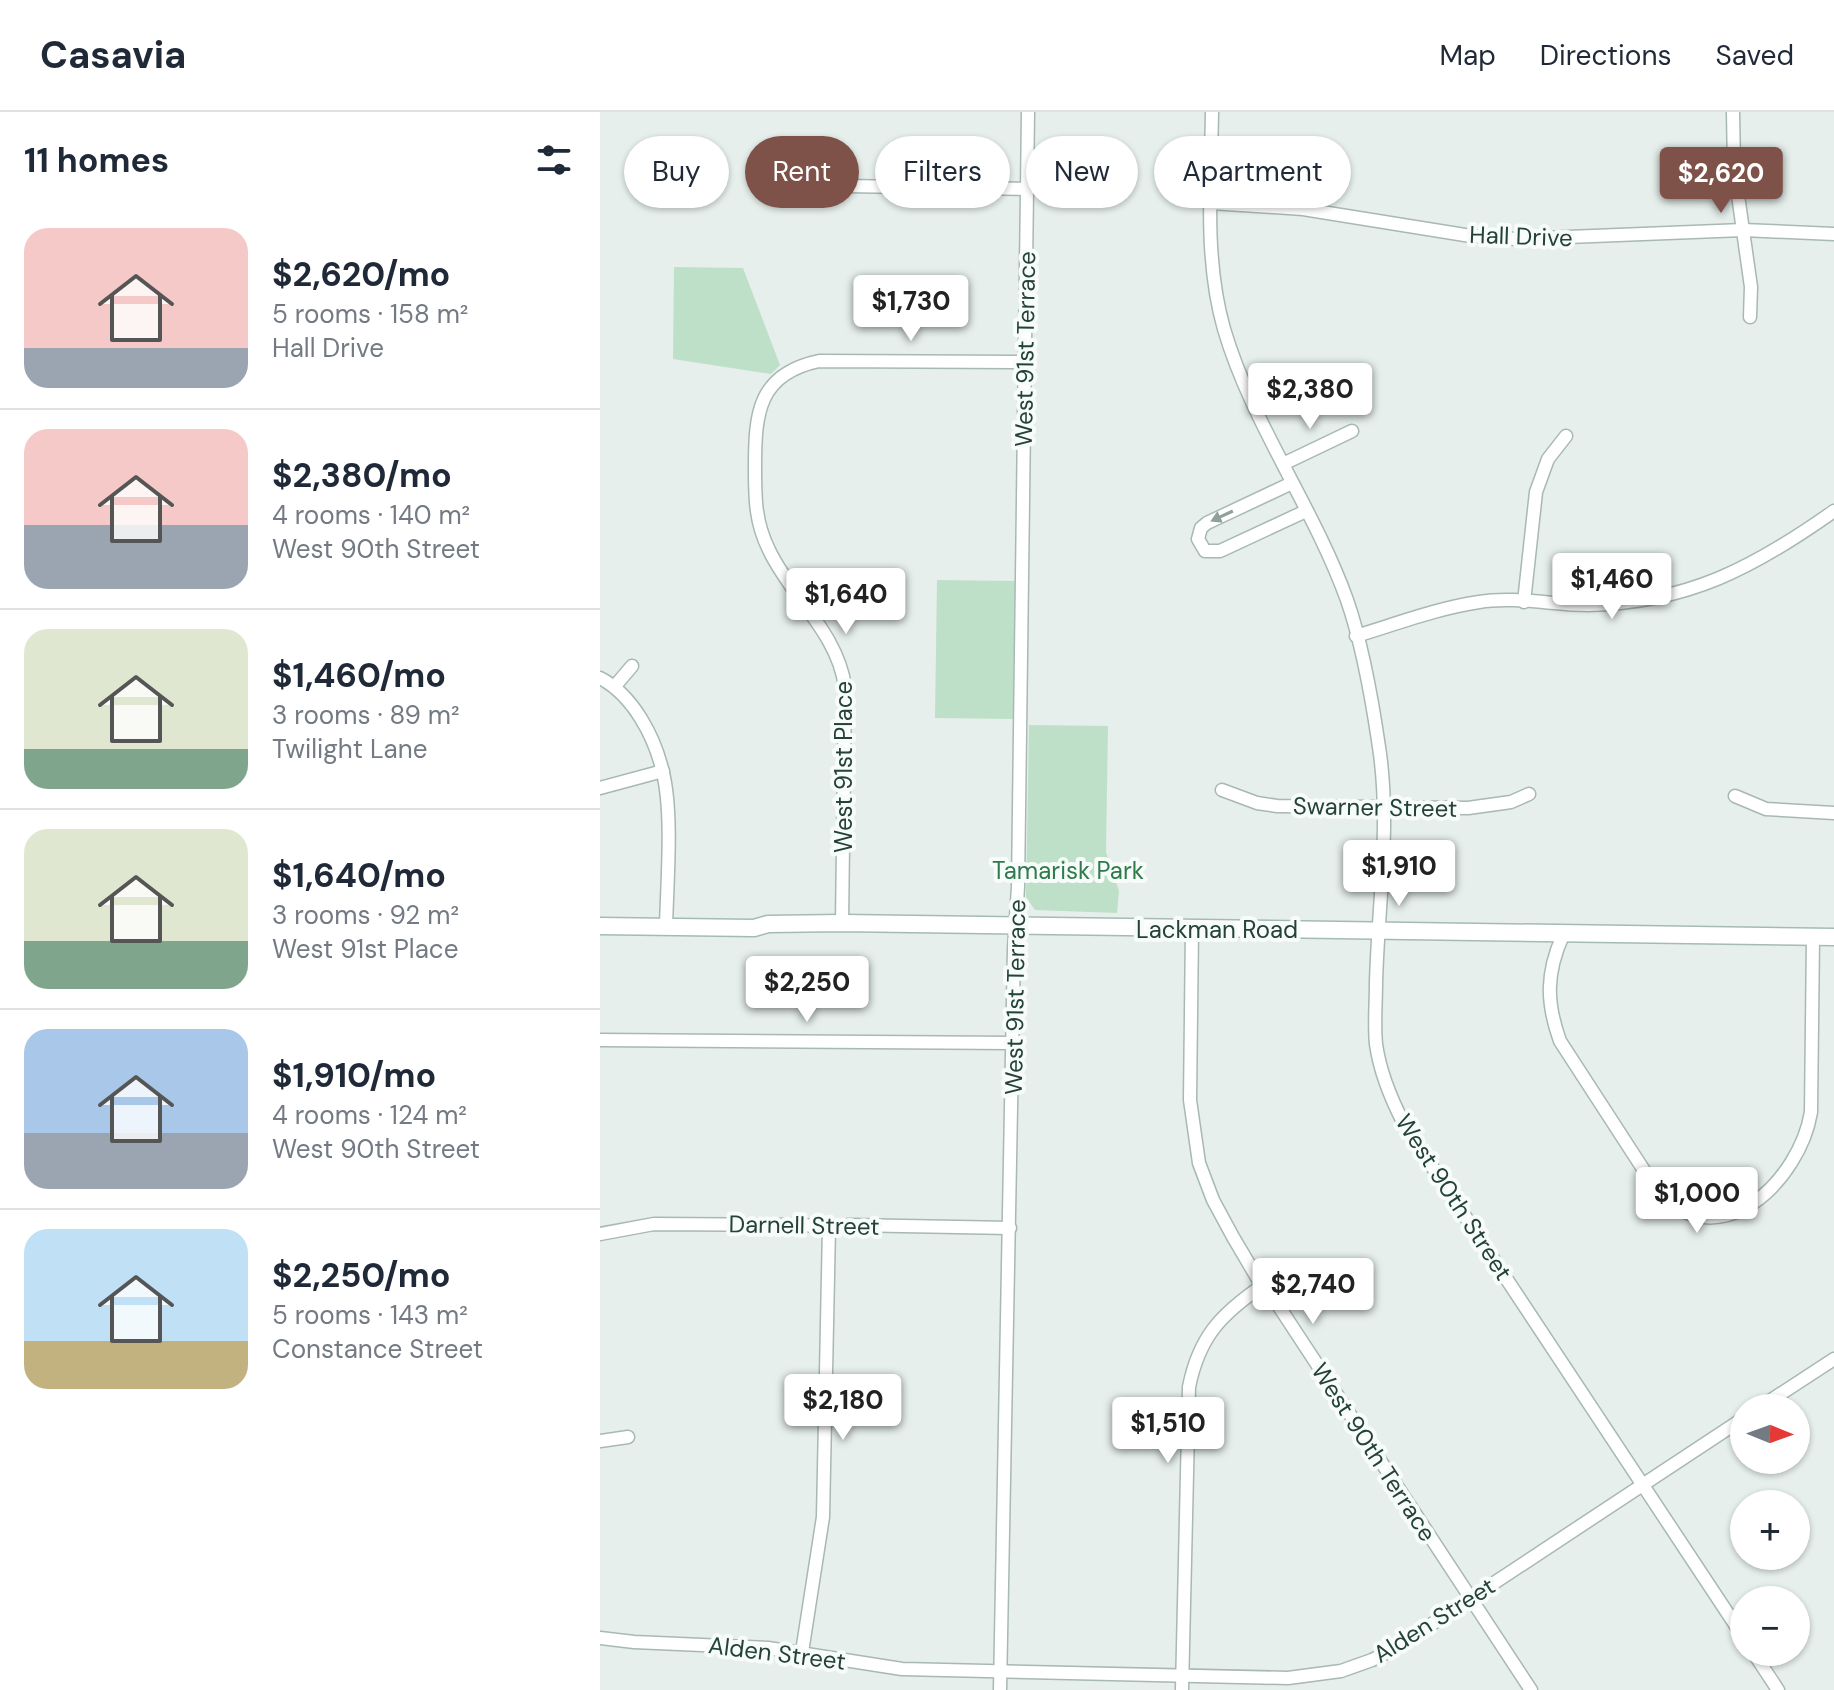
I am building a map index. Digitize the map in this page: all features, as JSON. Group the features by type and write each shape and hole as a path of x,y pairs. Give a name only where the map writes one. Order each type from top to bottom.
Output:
{"main road":[{"name":"Lackman Road","path":"600,926 754,928 768,924 842,923 1834,937"}],"street":[{"name":"West 91st Terrace","path":"1028,112 1028,136"},
{"name":"West 90th Street","path":"1212,112 1212,136"},
{"path":"1733,112 1734,167 1751,287 1750,317"},
{"path":"859,186 1026,189"},
{"name":"West 91st Terrace","path":"1000,1690 1028,208"},
{"name":"West 90th Street","path":"1211,208 1210,249 1223,327 1236,366 1347,601 1372,700 1384,807 1376,1044 1382,1074 1394,1104 1730,1617"},
{"name":"Hall Drive","path":"1288,208 1471,236 1516,239 1743,230 1834,234"},
{"name":"West 91st Place","path":"842,923 845,687 842,665 771,554 758,526 755,509 757,416 762,399 773,383 799,365 819,361 1026,362"},
{"path":"1283,464 1352,431"},
{"path":"1524,602 1536,492 1548,459 1566,436"},
{"path":"1292,483 1207,523 1201,528 1198,539 1205,551 1220,551 1306,511"},
{"path":"1356,636 1480,601 1602,605 1688,590 1762,560 1834,511"},
{"path":"615,686 632,666"},
{"path":"600,678 615,686 644,723 663,771 667,798 666,927"},
{"path":"600,788 663,771"},
{"name":"Swarner Street","path":"1222,790 1257,803 1277,806 1486,807 1511,802 1529,794"},
{"path":"1735,796 1766,809 1834,813"},
{"name":"West 90th Terrace","path":"1192,929 1190,1100 1199,1163 1213,1200 1262,1286 1278,1305 1531,1690"},
{"path":"1563,935 1551,961 1551,1016 1560,1041 1658,1192 1684,1213 1700,1218 1735,1213 1758,1199 1790,1168 1805,1137 1811,1112 1813,937"},
{"path":"600,1040 1014,1043"},
{"name":"Darnell Street","path":"600,1234 654,1224 1010,1228"},
{"path":"802,1652 823,1517 829,1227"},
{"path":"1182,1690 1189,1387 1200,1349 1215,1325 1232,1306 1262,1286"},
{"path":"1780,1394 1834,1359"},
{"name":"Alden Street","path":"600,1638 745,1645 902,1669 1288,1678 1341,1671 1397,1647 1730,1427"},
{"path":"600,1441 628,1437"},
{"path":"1762,1666 1778,1690"}],"green space":[{"path":"674,267 743,268 780,365 771,374 673,359"},
{"path":"937,580 1015,581 1013,719 935,718"},
{"name":"Tamarisk Park","path":"1029,725 1108,726 1106,852 1119,891 1117,913 1035,910 1026,897"}]}
